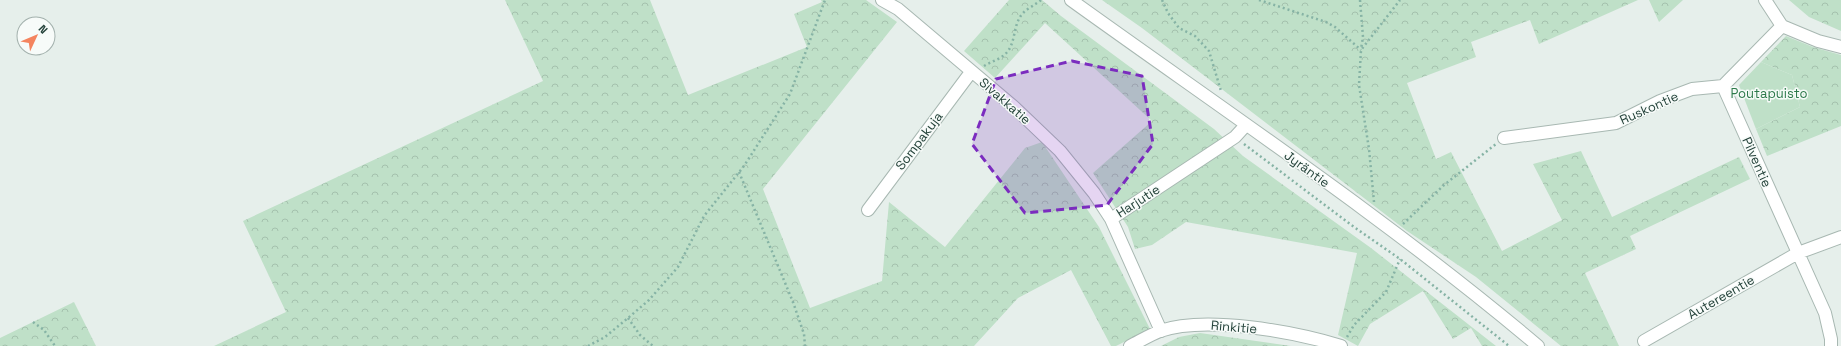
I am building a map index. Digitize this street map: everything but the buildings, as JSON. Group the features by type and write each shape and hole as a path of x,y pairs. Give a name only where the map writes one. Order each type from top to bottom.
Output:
{"street":[{"name":"Sivakkatie","path":"882,0 898,9 1014,107 1060,151 1094,193 1111,219"},
{"name":"Jyräntie","path":"1071,0 1377,220 1470,289 1538,346"},
{"path":"1765,0 1782,26 1818,41 1841,47"},
{"path":"1723,86 1782,26"},
{"name":"Sompakuja","path":"868,210 973,73"},
{"name":"Ruskontie","path":"1504,138 1616,123 1660,101 1692,89 1723,86"},
{"name":"Pilventie","path":"1723,86 1824,313 1831,339 1831,346"},
{"name":"Harjutie","path":"1161,331 1111,219 1235,137 1246,125"},
{"name":"Autereentie","path":"1644,341 1798,254 1841,237"},
{"name":"Rinkitie","path":"1130,346 1161,331 1199,324 1279,331 1343,342"}],"path":[{"path":"588,346 605,337 649,300 678,266 704,216 739,172 790,94 825,0"},
{"path":"973,73 998,60 1007,52 1013,41 1018,22 1023,13 1040,0"},
{"path":"1162,0 1168,13 1179,28 1196,36 1209,51 1227,112"},
{"path":"1259,0 1326,22 1335,27 1361,50"},
{"path":"1360,0 1362,37 1359,85 1377,220"},
{"path":"1361,50 1400,0"},
{"path":"1235,137 1354,227 1400,259 1509,346"},
{"path":"1394,233 1444,185 1504,138"},
{"path":"739,172 793,302 804,334 805,346"},
{"path":"1343,342 1354,324 1386,292 1400,259"},
{"path":"628,318 640,335 653,346"},
{"path":"33,322 44,330 55,346"}],"highlighted area":[{"path":"1072,61 1142,76 1153,144 1107,205 1025,213 972,144 996,79"}],"green space":[{"path":"505,0 650,0 688,95 807,47 794,14 822,2 821,0 866,0 897,22 763,189 810,308 882,281 889,202 945,247 1025,148 1042,142 1099,227 1150,329 1116,346 1111,346 1071,270 1018,298 974,346 214,346 286,312 243,221 543,81"},
{"path":"1009,0 1042,0 1061,16 1214,129 1243,156 1371,248 1496,346 1482,346 1471,328 1453,339 1423,291 1370,324 1358,346 1338,335 1357,253 1186,222 1152,245 1135,249 1128,227 1093,173 1152,121 1045,23 995,78 964,51"},
{"path":"1102,0 1638,0 1539,44 1530,20 1471,42 1476,57 1407,83 1436,159 1451,152 1502,251 1562,220 1533,164 1581,151 1612,217 1739,157 1750,179 1630,236 1636,249 1585,273 1619,346 1561,346 1476,277 1407,231 1142,28"},
{"path":"1649,0 1683,0 1659,22"},
{"path":"1789,0 1841,0 1841,31 1809,17"},
{"path":"1786,36 1813,47 1841,55 1841,126 1767,156 1756,129 1800,107 1792,75 1761,62"},
{"name":"Poutapuisto","path":"1761,62 1792,75 1800,107 1756,129 1739,85"},
{"path":"74,302 96,346 0,346 0,338"},
{"path":"1200,333 1291,346 1161,346 1179,337"}]}
